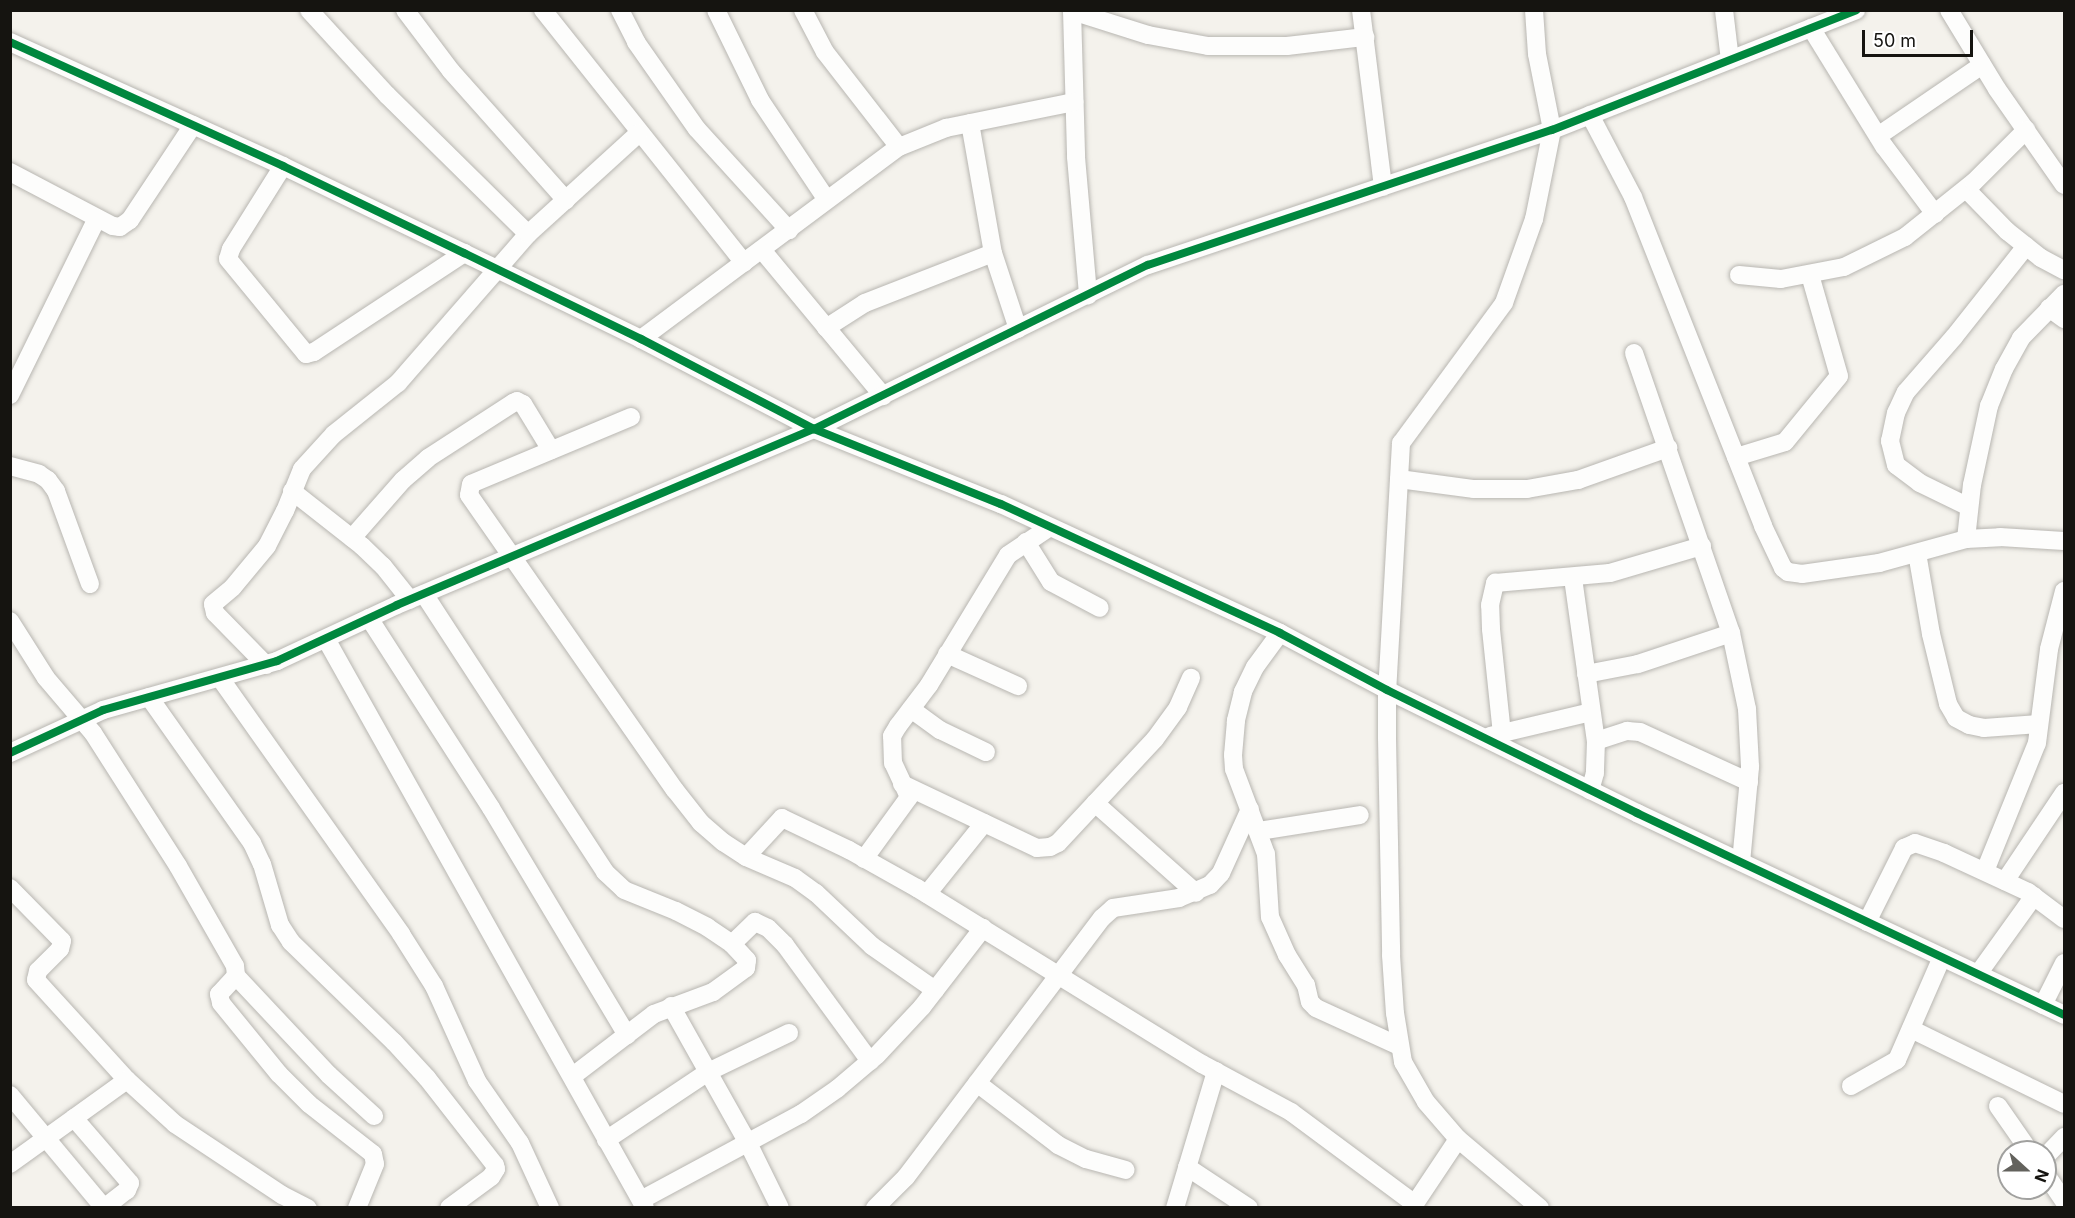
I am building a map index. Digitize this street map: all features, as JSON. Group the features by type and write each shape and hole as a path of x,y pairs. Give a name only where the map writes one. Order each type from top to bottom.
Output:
{"street":[{"path":"309,10 387,95 528,234"},
{"path":"405,10 451,70 566,200"},
{"path":"543,10 744,263"},
{"path":"620,10 636,42 697,129 789,230"},
{"path":"716,10 760,100 827,200"},
{"path":"803,10 825,52 899,147"},
{"path":"1361,10 1383,187"},
{"path":"1534,10 1537,54 1552,130 1534,219 1504,303 1401,444 1387,690 1390,955 1399,1046 1403,1062 1425,1102 1458,1139 1540,1208"},
{"path":"1724,10 1730,60"},
{"path":"10,753 82,719 148,697 266,665 417,597 814,429 1148,265 1552,130 1856,10"},
{"path":"1949,10 1982,64 2064,185"},
{"path":"1088,295 1076,157 1072,11 1148,35 1208,46 1287,46 1365,37"},
{"path":"1811,28 1878,136 1935,213"},
{"path":"10,42 283,166 464,253 641,339 814,429 1001,504 1280,633 1387,690 1493,736 1590,790 2064,1015"},
{"path":"1878,136 1982,64"},
{"path":"641,339 899,147 946,128 1074,102"},
{"path":"1590,115 1633,197 1779,562 1788,572 1813,572 1890,561 1966,538 2000,537 2064,541"},
{"path":"970,123 993,253 1018,329"},
{"path":"10,172 97,218 120,227 130,220 193,125"},
{"path":"1739,275 1781,279 1810,275 1844,267 1905,237 1966,189 2026,130"},
{"path":"266,665 215,613 213,604 233,587 267,546 285,511 302,469 314,452 398,383 528,234 639,133"},
{"path":"283,166 231,249 228,259 306,354 314,352 464,253"},
{"path":"1966,189 2007,231 2064,270"},
{"path":"10,395 97,218"},
{"path":"1969,507 1920,483 1896,465 1890,441 1894,422 1906,392 1954,337 2026,246"},
{"path":"762,250 883,396"},
{"path":"826,328 865,303 993,253"},
{"path":"1736,457 1785,442 1839,376 1810,275"},
{"path":"1966,538 1974,474 1992,397 2021,338 2064,294"},
{"path":"2049,308 2064,319"},
{"path":"1634,353 1731,633 1747,709 1749,782 1741,862"},
{"path":"352,538 403,480 428,458 452,440 517,401 523,404 551,450"},
{"path":"631,417 468,487 469,495 675,790 701,823 723,842 746,857 795,878 816,893 872,946 935,990"},
{"path":"1399,479 1474,489 1527,489 1578,480 1668,448"},
{"path":"10,466 39,474 48,480 56,491 90,584"},
{"path":"292,491 352,538 417,597 605,872 624,890 676,911 732,944 747,960 746,968 713,992 654,1014 573,1076"},
{"path":"864,859 907,802 908,793 893,763 892,736 947,654 1008,555 1050,527"},
{"path":"1026,542 1051,582 1100,608"},
{"path":"1493,736 1492,587 1498,581 1573,578 1610,573 1702,546"},
{"path":"1917,553 1931,634 1947,704 1956,718 1969,725 1984,728 2039,724"},
{"path":"1573,578 1596,741 1594,773 1590,790"},
{"path":"1985,871 2023,783 2037,743 2049,649 2064,591"},
{"path":"369,618 491,808 627,1035"},
{"path":"10,621 46,678 82,719 178,866 235,966 237,976 329,1075 374,1116"},
{"path":"1280,633 1251,675 1243,692 1236,721 1234,769 1266,854 1270,916 1287,955 1306,985 1310,1002 1316,1008 1399,1046"},
{"path":"1586,674 1638,664 1731,633"},
{"path":"326,639 643,1204 801,1114 870,1061 935,990 983,928"},
{"path":"947,654 1018,686"},
{"path":"220,678 401,934 434,986 477,1081 520,1143 550,1208"},
{"path":"902,784 1043,849 1058,843 1169,722 1191,678"},
{"path":"148,697 252,843 262,864 280,925 291,942 394,1042 427,1078 495,1165 496,1169 491,1177 449,1208"},
{"path":"911,709 940,730 986,752"},
{"path":"1493,736 1591,712"},
{"path":"1596,741 1627,731 1640,732 1749,782"},
{"path":"2005,881 2064,793"},
{"path":"1095,803 1196,893"},
{"path":"875,1208 906,1177 1059,975 1113,908 1196,893 1210,885 1221,873 1250,809"},
{"path":"1259,831 1360,815"},
{"path":"746,857 782,818 789,819 927,894 1215,1071 1291,1112 1414,1206 1458,1139"},
{"path":"927,894 984,823"},
{"path":"1867,922 1909,844 1921,844 1985,871 2034,896 2064,919"},
{"path":"14,896 62,941 60,950 38,971 36,980 127,1080 175,1124 282,1195 308,1208"},
{"path":"1978,974 2034,896"},
{"path":"732,944 755,922 768,928 785,945 870,1061"},
{"path":"1851,1086 1893,1064 1900,1055 1942,957"},
{"path":"2043,1005 2064,963"},
{"path":"237,976 219,994 221,1004 279,1074 309,1104 375,1158 357,1208"},
{"path":"671,1006 748,1143 780,1208"},
{"path":"1911,1029 2064,1104"},
{"path":"606,1140 708,1072 789,1033"},
{"path":"1175,1208 1215,1071"},
{"path":"10,1164 127,1080"},
{"path":"977,1083 1058,1145 1086,1159 1126,1170"},
{"path":"10,1095 46,1139 109,1206 130,1187 129,1180 74,1118"},
{"path":"1998,1106 2022,1140"},
{"path":"1187,1167 1249,1208"}],"cycle path":[{"path":"10,753 103,710 277,661 397,605 814,429 1148,265 1552,130 1856,10"},
{"path":"10,42 283,166 464,253 641,339 814,429 1001,504 1280,633 1387,690 1637,813 2064,1015"}]}
